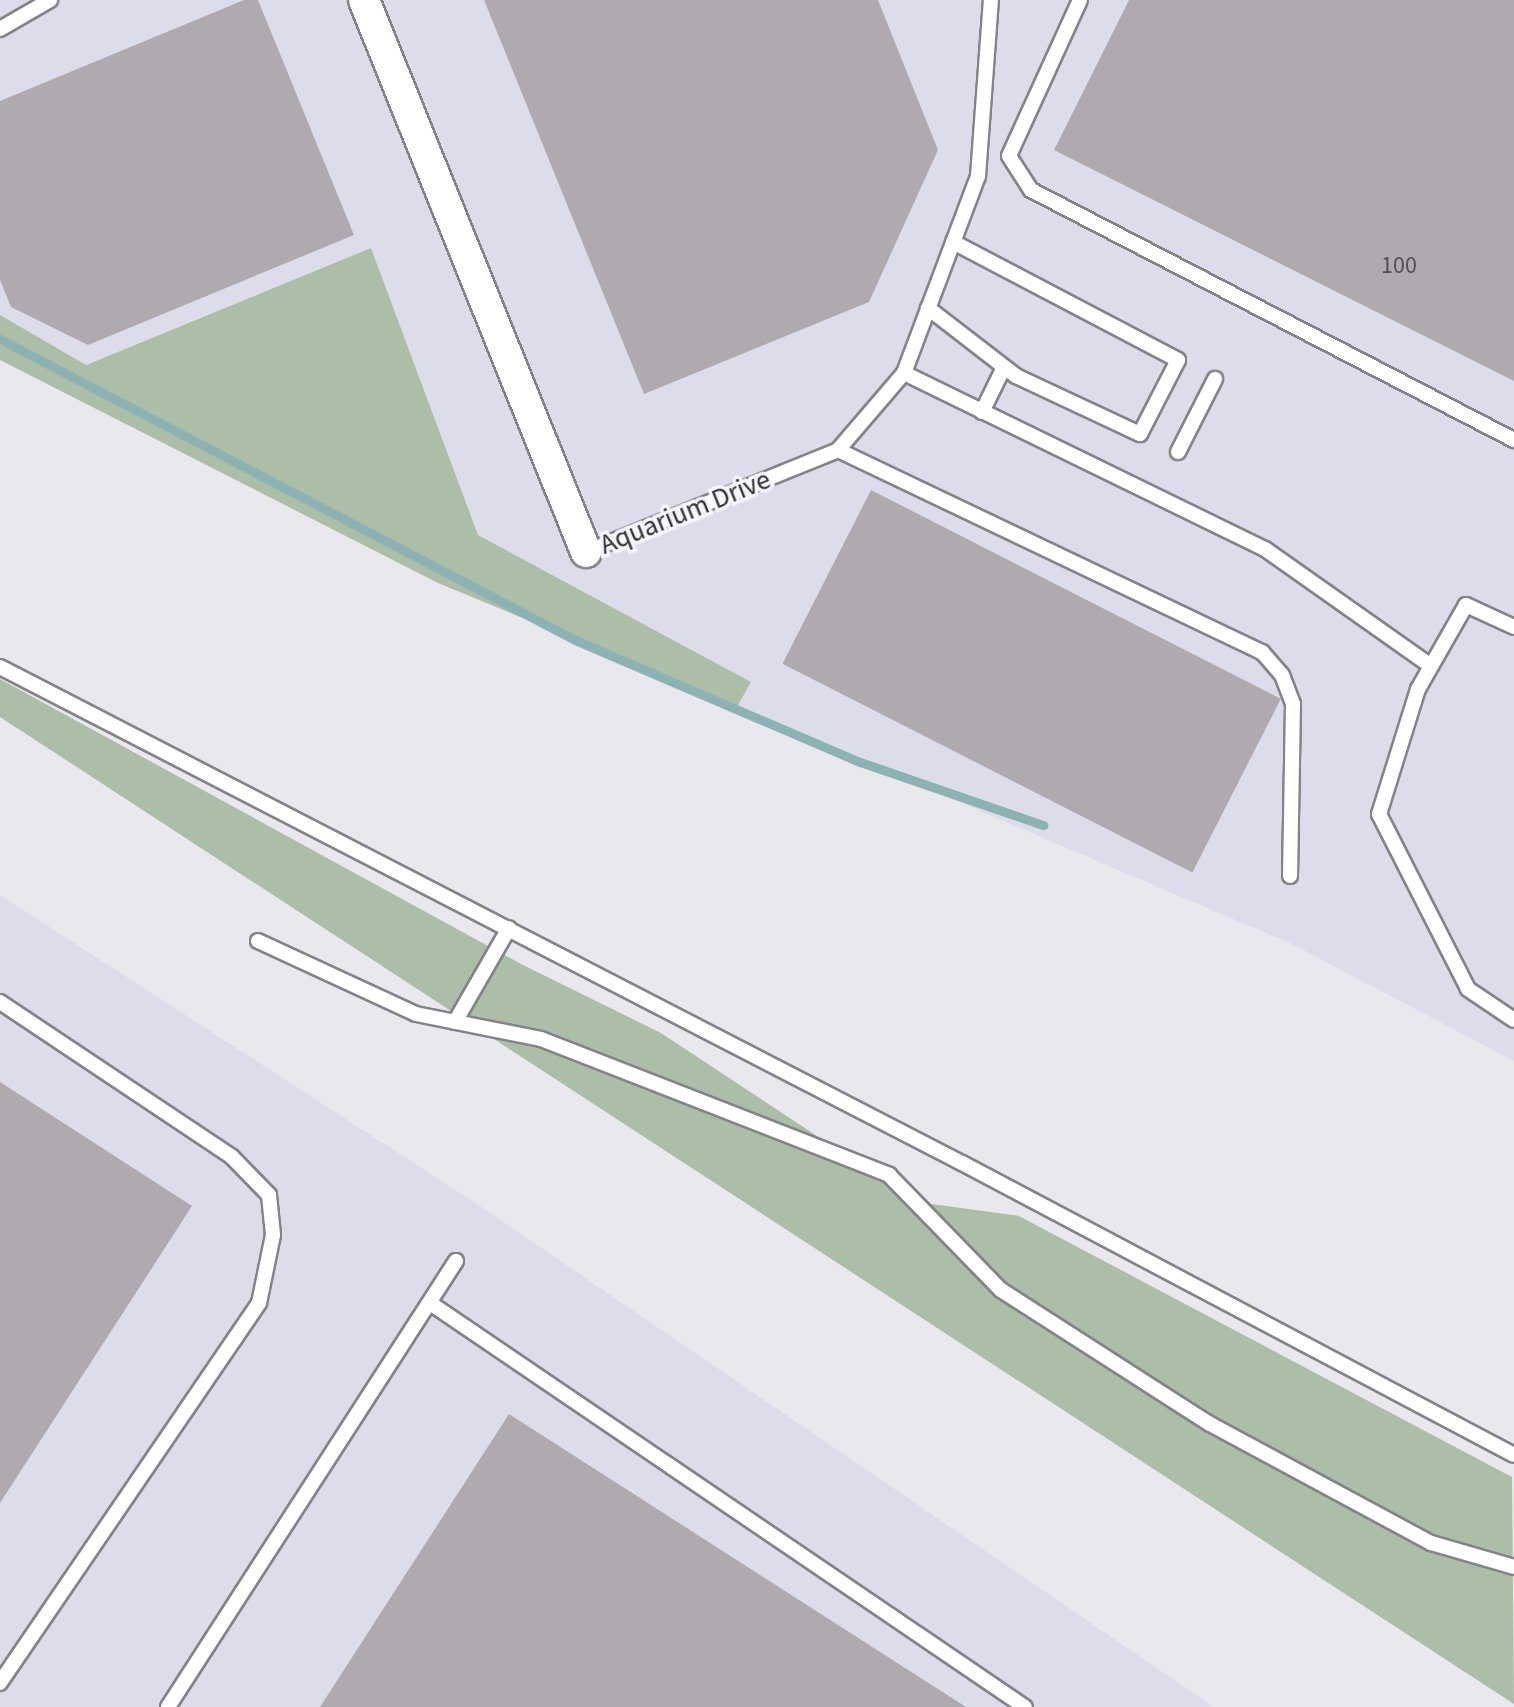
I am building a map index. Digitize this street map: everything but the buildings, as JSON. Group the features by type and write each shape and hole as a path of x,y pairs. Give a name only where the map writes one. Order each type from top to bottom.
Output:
{"street":[{"name":"Aquarium Drive","path":"364,0 586,552"}],"lane":[{"path":"0,29 50,0"},
{"name":"Aquarium Drive","path":"586,552 838,450 904,373 978,176 991,0"},
{"path":"1080,0 1009,156 1031,190 1514,440"},
{"path":"928,308 1004,367 1140,434 1178,360 953,242"},
{"path":"982,412 1004,367"},
{"path":"904,373 1265,549 1431,666"},
{"path":"1178,452 1215,379"},
{"path":"838,450 1262,652 1282,675 1293,704 1290,876"},
{"path":"1514,627 1466,605 1418,689 1379,814 1468,989 1514,1020"},
{"path":"0,667 509,928 1514,1455"},
{"path":"455,1022 509,928"},
{"path":"258,941 416,1014 541,1039 889,1175 1001,1290 1210,1424 1431,1543 1514,1567"},
{"path":"0,1002 232,1157 269,1195 273,1235 259,1303 0,1683"},
{"path":"168,1707 456,1261"},
{"path":"430,1303 1025,1707"}],"shaded area":[{"path":"0,0 1514,0 1514,1061 1292,944 737,707 751,682 478,535 371,248 85,365 0,315"},
{"path":"0,895 474,1202 1214,1707 0,1707"}],"green space":[{"path":"371,248 478,535 751,682 737,707 438,583 0,360 0,315 86,365"},
{"path":"0,679 523,965 661,1033 917,1202 1019,1216 1512,1477 1514,1704 0,717"}],"waterway":[{"path":"0,339 575,640 860,762 1043,825"}]}
